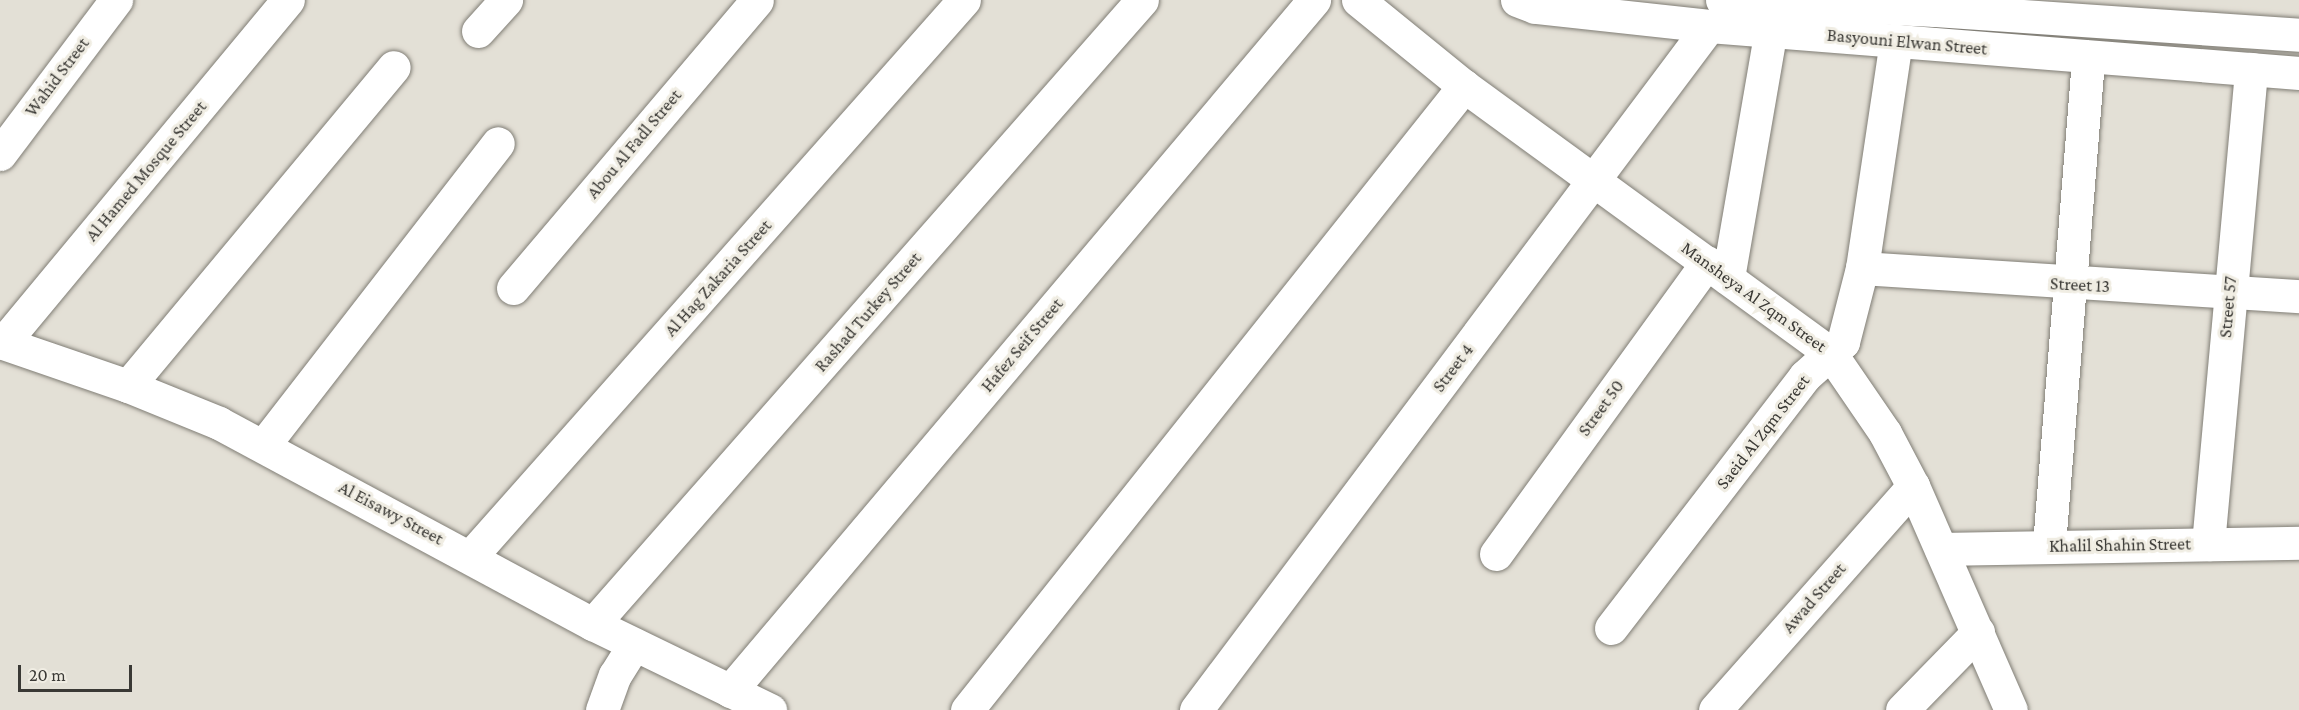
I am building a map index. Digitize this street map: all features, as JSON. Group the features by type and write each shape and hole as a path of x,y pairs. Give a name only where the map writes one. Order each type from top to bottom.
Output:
{"street":[{"name":"Wahid Street","path":"0,154 116,0"},
{"name":"Al Hamed Mosque Street","path":"1,342 288,0"},
{"path":"478,32 506,0"},
{"name":"Abou Al Fadl Street","path":"513,288 757,0"},
{"name":"Al Hag Zakaria Street","path":"471,556 964,0"},
{"name":"Rashad Turkey Street","path":"593,624 1142,0"},
{"name":"Hafez Seif Street","path":"730,691 1314,0"},
{"name":"Mansheya Al Zqm Street","path":"1358,0 1464,86 1831,354 1885,433 1913,486 2011,710"},
{"name":"Basyouni Elwan Street","path":"1517,0 1542,8 1715,13 1935,10 2299,35"},
{"name":"Basyouni Elwan Street","path":"1715,13 1771,30 2299,73"},
{"name":"Street 4","path":"1196,710 1593,181 1715,13"},
{"path":"1718,270 1771,30"},
{"name":"Saeid Al Zqm Street","path":"1611,628 1805,376 1843,342 1850,323 1862,268 1896,41"},
{"path":"2049,545 2072,285 2088,57"},
{"path":"128,386 394,67"},
{"name":"Street 57","path":"2208,544 2229,292 2251,69"},
{"path":"967,710 1464,86"},
{"path":"263,446 498,143"},
{"name":"Street 13","path":"1862,268 2072,285 2299,296"},
{"name":"Street 50","path":"1496,554 1718,270"},
{"name":"Al Eisawy Street","path":"1,342 128,386 263,446 471,556 593,624 770,710"},
{"name":"Awad Street","path":"1715,710 1913,486"},
{"name":"Khalil Shahin Street","path":"1941,549 2049,545 2299,543"},
{"path":"1902,710 1978,632"},
{"path":"602,710 615,675 634,644"}]}
